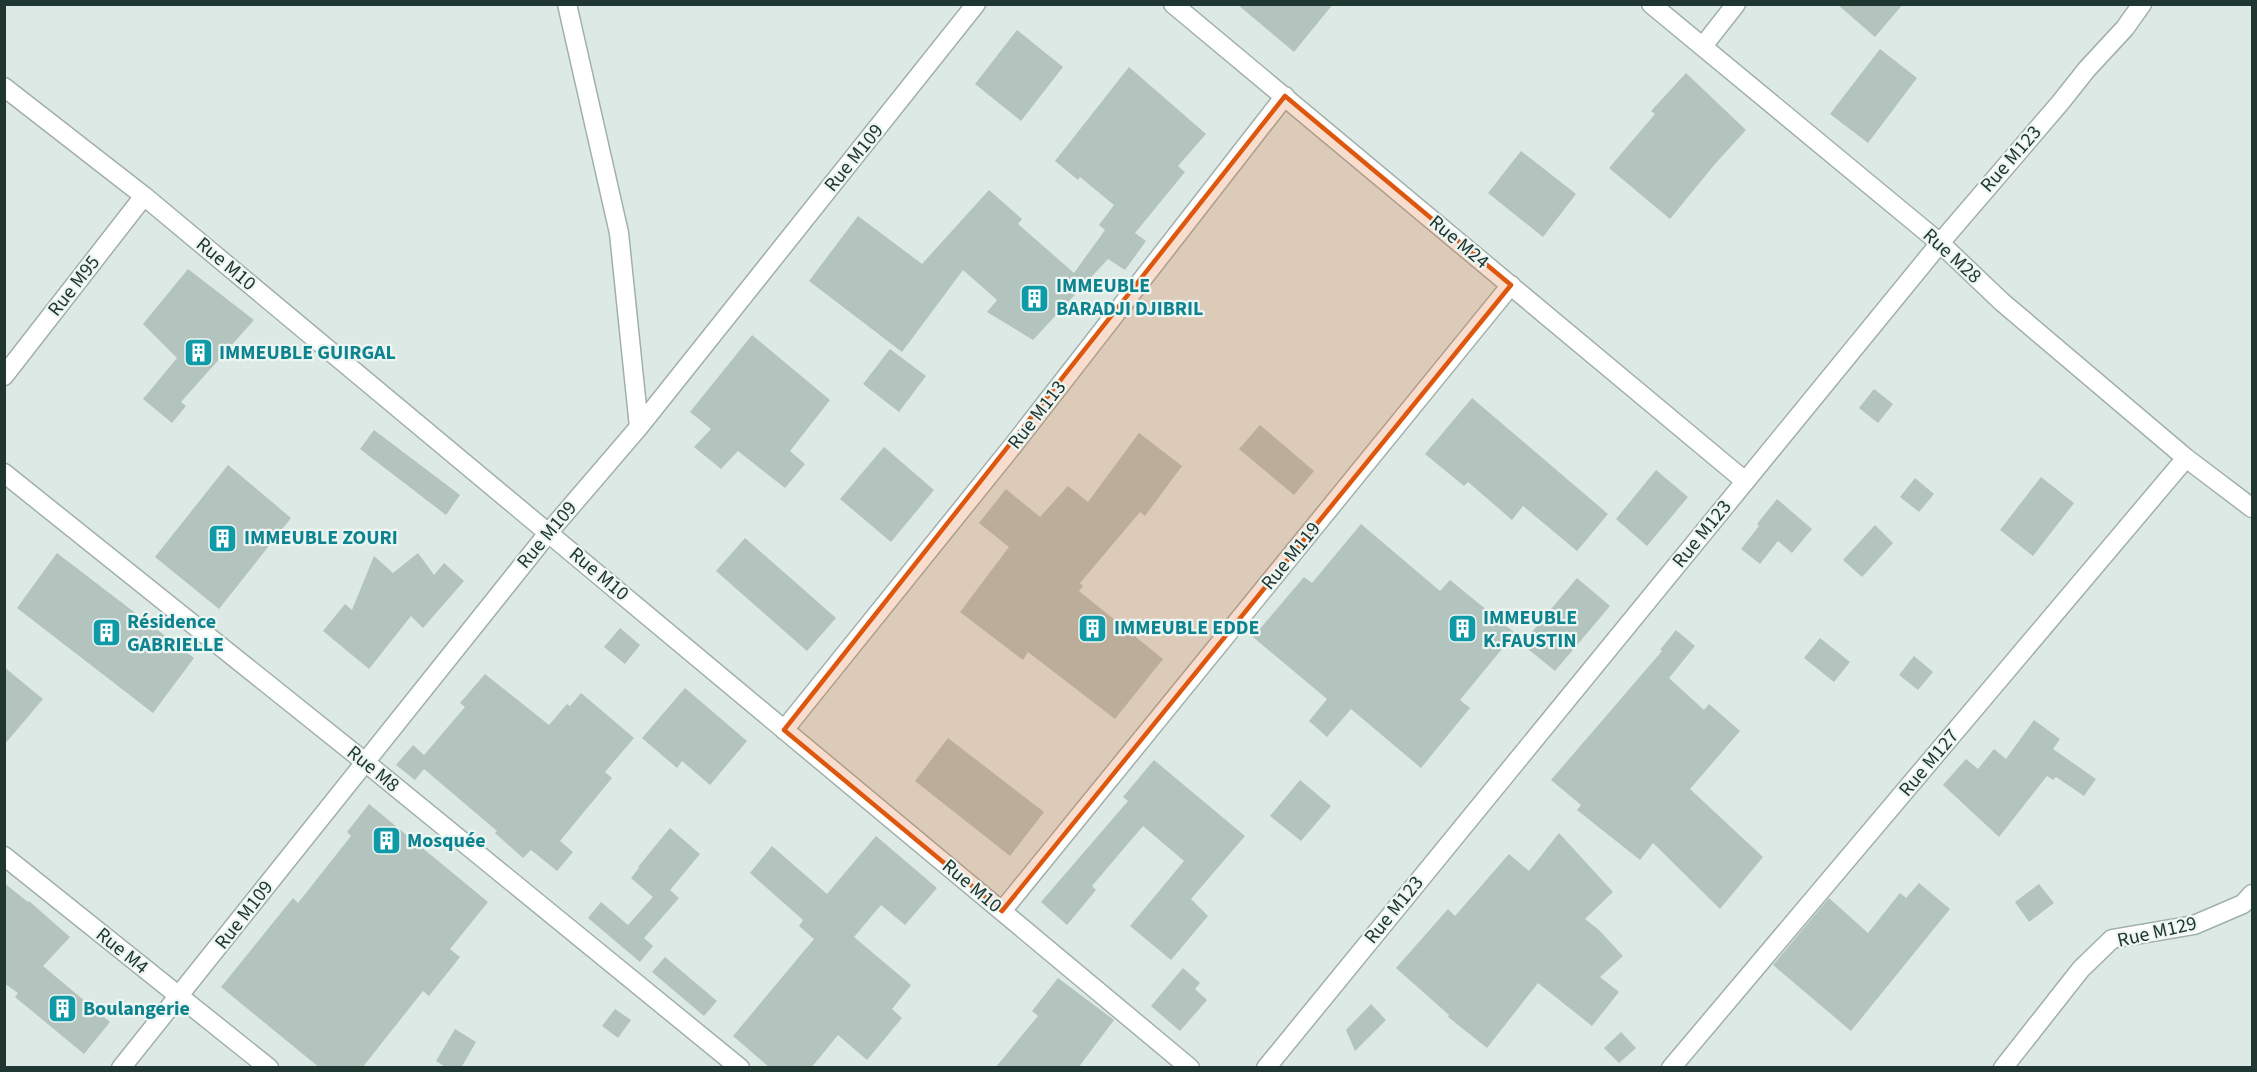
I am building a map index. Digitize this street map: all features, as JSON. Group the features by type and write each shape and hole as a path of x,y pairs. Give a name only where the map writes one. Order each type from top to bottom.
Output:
{"street":[{"path":"567,4 619,233 639,427"},
{"name":"Rue M109","path":"121,1068 549,532 639,427 976,4"},
{"name":"Rue M24","path":"1173,4 1745,481"},
{"name":"Rue M28","path":"1651,4 1940,243 2002,302 2186,458 2253,508"},
{"path":"1703,46 1736,4"},
{"name":"Rue M123","path":"1266,1068 1940,243 2061,103 2087,69 2125,28 2142,4"},
{"name":"Rue M10","path":"4,87 144,196 1190,1068"},
{"name":"Rue M113","path":"784,730 1015,443 1285,96"},
{"name":"Rue M95","path":"4,376 144,196"},
{"name":"Rue M119","path":"1002,911 1511,285"},
{"name":"Rue M127","path":"1671,1068 2186,458"},
{"name":"Rue M8","path":"4,472 365,762 740,1068"},
{"name":"Rue M4","path":"4,856 269,1068"},
{"name":"Rue M129","path":"2003,1068 2081,969 2112,939 2194,926 2243,904 2253,894"}],"highlighted area":[{"path":"1285,96 1511,285 1002,911 784,730"}],"building":[{"path":"1237,4 1333,4 1294,52"},
{"path":"1837,4 1903,4 1875,37"},
{"path":"1017,30 1063,67 1021,121 975,84"},
{"path":"1880,49 1917,78 1868,143 1830,114"},
{"path":"1129,67 1206,134 1178,166 1185,172 1135,233 1146,241 1125,270 1108,259 1033,340 987,312 997,300 963,270 902,352 809,281 858,216 922,264 989,190 1022,219 1018,224 1074,273 1105,230 1099,225 1114,205 1080,177 1078,180 1055,161"},
{"path":"1686,73 1746,130 1670,219 1609,168 1655,114 1651,111"},
{"path":"1521,151 1576,194 1543,237 1488,193"},
{"name":"IMMEUBLE GUIRGAL","path":"188,269 254,320 181,402 186,406 172,423 143,399 177,358 143,324"},
{"path":"752,335 830,400 790,451 805,464 785,488 738,451 721,469 694,447 711,429 690,412"},
{"path":"890,349 926,376 899,412 863,384"},
{"path":"1874,389 1893,404 1878,423 1859,408"},
{"path":"1472,398 1608,514 1577,551 1523,506 1512,520 1468,482 1464,486 1425,454"},
{"path":"1260,425 1314,471 1294,495 1239,449"},
{"path":"374,430 460,495 446,515 360,449"},
{"path":"1139,433 1182,466 1145,516 1140,512 1080,583 1083,586 1079,591 1163,659 1115,719 1028,652 1023,660 960,612 1009,547 979,523 1006,489 1040,517 1068,486 1088,502"},
{"path":"884,447 934,490 891,542 840,499"},
{"name":"IMMEUBLE ZOURI","path":"228,465 291,518 219,609 155,557"},
{"path":"1656,470 1688,497 1647,546 1616,519"},
{"path":"2041,477 2074,503 2033,556 2000,530"},
{"path":"1915,478 1934,494 1919,512 1900,497"},
{"path":"1777,499 1812,529 1792,553 1778,541 1760,564 1741,549"},
{"path":"1361,524 1440,591 1450,580 1515,633 1460,700 1470,708 1421,768 1351,709 1327,737 1309,721 1327,699 1253,637 1304,577 1312,583"},
{"path":"1875,525 1893,543 1862,577 1843,560"},
{"path":"745,538 836,618 807,651 716,571"},
{"name":"Résidence GABRIELLE","path":"57,553 194,658 153,713 17,608"},
{"path":"418,553 434,575 444,563 464,581 423,628 411,616 369,669 323,631 345,604 352,610 374,556 393,573"},
{"path":"1577,578 1610,606 1555,671 1522,644"},
{"path":"620,628 640,645 625,664 604,647"},
{"path":"1676,630 1695,646 1669,678 1704,710 1709,704 1740,731 1690,789 1763,857 1720,909 1653,843 1640,860 1577,810 1581,805 1551,780 1662,651 1660,650"},
{"path":"1820,638 1850,662 1834,682 1804,658"},
{"path":"1914,656 1933,672 1918,690 1899,675"},
{"path":"4,667 43,699 4,745"},
{"path":"485,674 549,725 567,704 570,706 581,693 634,738 605,772 612,778 560,841 573,852 557,871 531,850 523,858 495,833 497,831 424,769 415,780 396,765 413,745 424,755 465,707 460,703"},
{"path":"685,688 747,741 710,785 682,761 677,768 642,738"},
{"path":"2034,720 2060,739 2053,749 2096,779 2084,796 2056,777 2053,780 2047,776 1999,837 1943,785 1966,759 1978,769 1994,749 2006,759"},
{"path":"948,738 1044,812 1010,856 915,781"},
{"path":"1154,760 1245,836 1191,899 1208,916 1171,960 1130,926 1184,861 1143,826 1092,886 1096,890 1067,925 1041,902 1128,801 1123,797"},
{"path":"1300,780 1331,806 1301,841 1270,816"},
{"path":"369,804 488,902 450,949 460,957 429,996 423,991 362,1068 320,1068 221,987 293,898 298,903 351,836 347,832"},
{"path":"670,828 700,854 670,890 679,898 644,938 653,946 640,962 588,918 601,902 628,925 653,897 631,878"},
{"path":"1559,833 1613,892 1585,919 1599,930 1623,956 1600,977 1619,992 1592,1026 1538,983 1487,1048 1448,1017 1449,1015 1396,968 1448,909 1455,916 1509,854 1529,871"},
{"path":"876,836 937,888 905,925 881,905 854,937 911,985 892,1009 902,1018 867,1060 838,1035 811,1068 770,1068 733,1036 814,939 799,926 803,920 750,873 772,846 827,894"},
{"path":"4,883 29,901 70,937 43,966 110,1022 84,1054 15,997 18,993 4,983"},
{"path":"1919,883 1950,909 1851,1031 1773,965 1829,898 1868,933 1900,893 1906,898"},
{"path":"2039,884 2054,903 2029,922 2015,902"},
{"path":"665,957 717,1001 704,1016 652,972"},
{"path":"1183,968 1200,983 1195,989 1207,1000 1180,1031 1151,1006"},
{"path":"1058,978 1114,1020 1078,1068 995,1068 1038,1016 1032,1011"},
{"path":"1371,1004 1386,1020 1355,1051 1346,1030"},
{"path":"615,1009 631,1020 618,1038 602,1026"},
{"path":"455,1029 476,1042 461,1068 447,1068 436,1061"},
{"path":"1621,1032 1636,1048 1619,1063 1604,1048"}],"place":[{"name":"IMMEUBLE BARADJI DJIBRIL","path":"1035,298"},
{"name":"IMMEUBLE GUIRGAL","path":"198,353"},
{"name":"IMMEUBLE ZOURI","path":"223,538"},
{"name":"IMMEUBLE EDDE","path":"1093,628"},
{"name":"IMMEUBLE K.FAUSTIN","path":"1462,629"},
{"name":"Résidence GABRIELLE","path":"106,633"},
{"name":"Mosquée","path":"386,841"},
{"name":"Boulangerie","path":"62,1009"}]}
